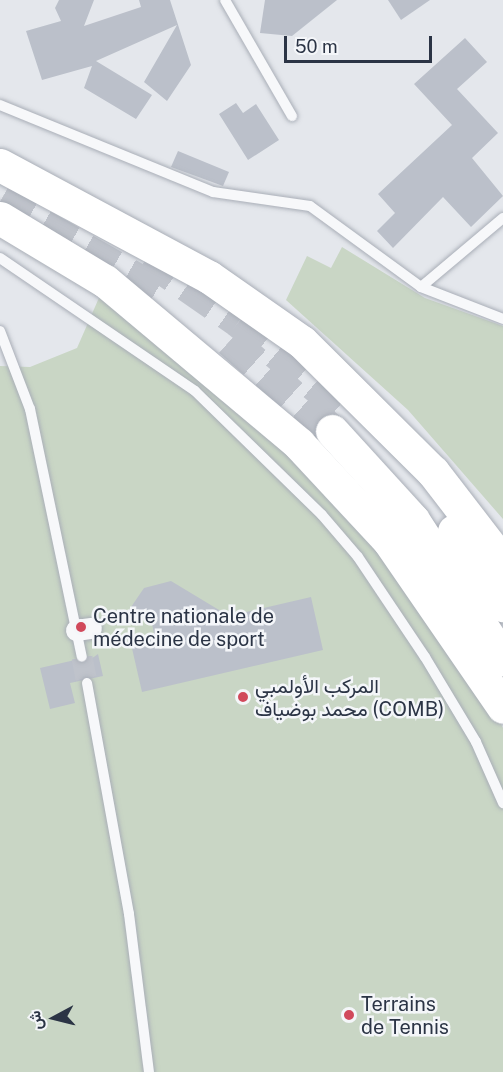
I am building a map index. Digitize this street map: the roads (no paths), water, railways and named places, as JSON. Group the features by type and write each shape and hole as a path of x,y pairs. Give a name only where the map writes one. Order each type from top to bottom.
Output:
{"highway":[{"path":"0,165 209,277 303,342 434,472 503,562"},
{"path":"0,218 105,281 299,444 389,541 503,707"},
{"path":"503,605 435,507 340,422 413,520 503,659"}],"lane":[{"path":"225,0 292,116"},
{"path":"0,105 213,192 310,206 421,287 503,319"},
{"path":"421,287 503,218"},
{"path":"0,258 195,391 322,514 358,556 425,657 476,742 503,803"},
{"path":"1,337 30,409 84,629 82,657"},
{"path":"87,683 129,914 149,1072"}],"tunnel":[{"path":"0,201 165,295"},
{"path":"147,257 239,321 349,413"},
{"path":"230,340 332,431"},
{"path":"82,657 87,683"}],"place":[{"name":"Centre nationale de médecine de sport","path":"81,627"},
{"name":"المركب الأولمبي محمد بوضياف (COMB)","path":"243,697"},
{"name":"Terrains de Tennis","path":"349,1015"}]}
